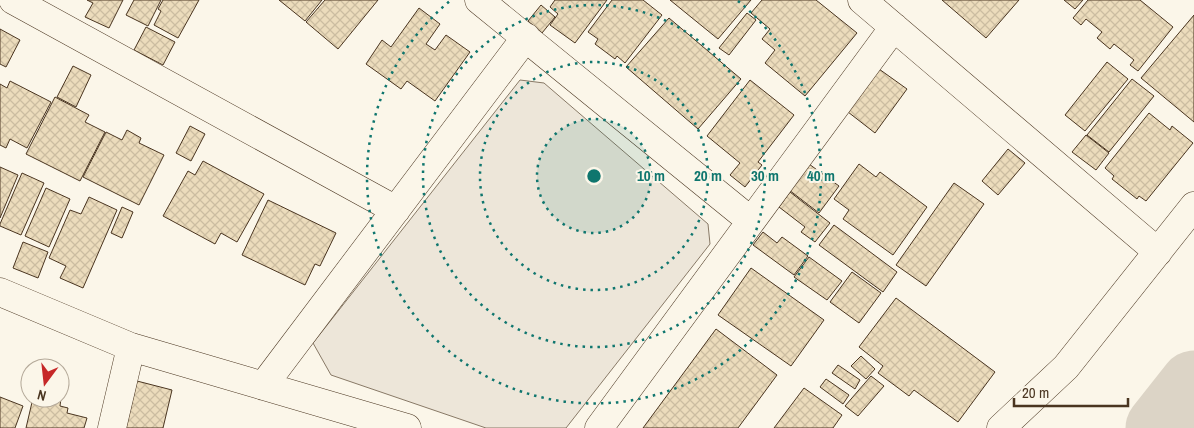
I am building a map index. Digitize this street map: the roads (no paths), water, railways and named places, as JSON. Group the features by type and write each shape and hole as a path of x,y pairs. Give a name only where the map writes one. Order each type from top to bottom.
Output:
{"street":[{"path":"13,0 396,210"},
{"path":"479,0 751,221"},
{"path":"862,0 1158,252"},
{"path":"599,428 894,27"},
{"path":"263,386 526,38"},
{"path":"1001,428 1066,367 1194,206"},
{"path":"0,292 131,347 407,428"},
{"path":"112,428 131,347"}],"waterway":[{"path":"1160,428 1194,385"}]}
